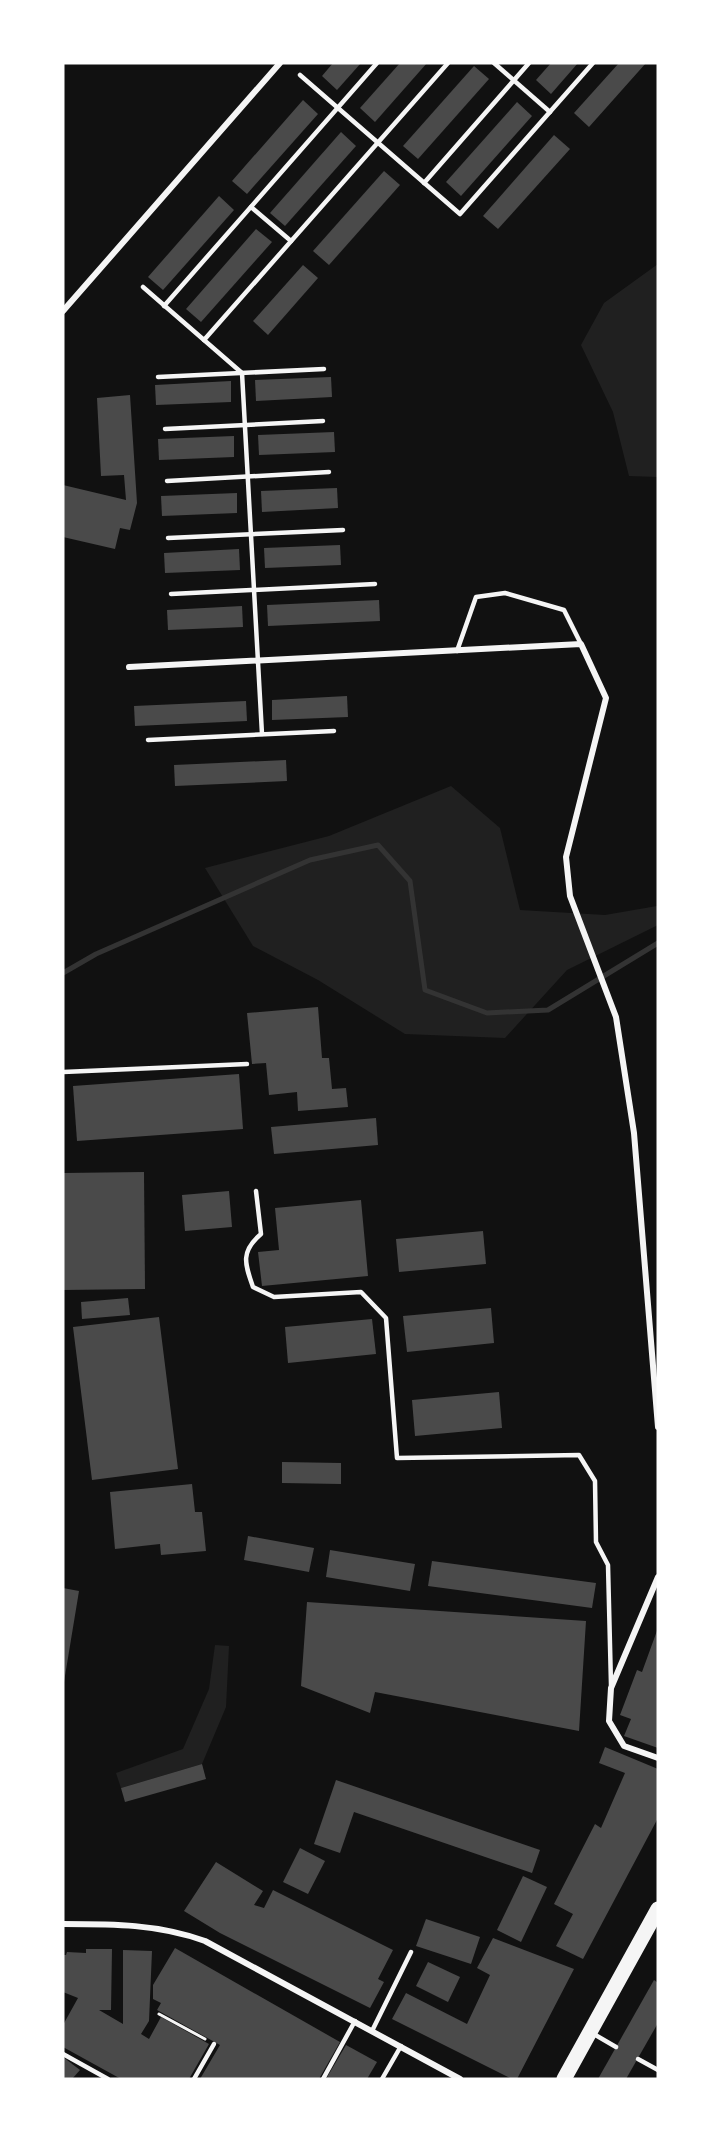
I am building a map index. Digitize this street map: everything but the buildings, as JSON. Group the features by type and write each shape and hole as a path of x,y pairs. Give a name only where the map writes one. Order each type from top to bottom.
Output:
{"main road":[{"path":"564,2079 658,1909"}],"street":[{"path":"63,311 280,63"},
{"path":"129,667 581,644 606,698 566,857 570,896 616,1017 634,1133 658,1427"},
{"path":"658,1577 611,1688 609,1721 624,1746 658,1758"},
{"path":"63,1924 141,1925 184,1933 226,1950 460,2079"}],"lane":[{"path":"164,306 377,63"},
{"path":"204,340 448,63"},
{"path":"494,63 550,112"},
{"path":"424,183 529,63"},
{"path":"300,75 460,214 593,63"},
{"path":"251,207 291,241"},
{"path":"143,287 243,373 262,734"},
{"path":"158,377 324,369"},
{"path":"165,429 323,421"},
{"path":"167,481 329,472"},
{"path":"168,538 343,530"},
{"path":"171,594 375,584"},
{"path":"457,651 476,597 505,593 564,610 581,644"},
{"path":"148,740 334,731"},
{"path":"63,1072 247,1064"},
{"path":"256,1191 261,1234 250,1244 245,1263 253,1287 274,1297 361,1292 386,1318 398,1458 579,1455 595,1481 596,1542 608,1565 611,1688"},
{"path":"372,2031 411,1952"},
{"path":"323,2079 355,2021"},
{"path":"590,2032 616,2047"},
{"path":"194,2079 214,2044"},
{"path":"382,2079 400,2046"},
{"path":"63,2054 108,2079"},
{"path":"638,2059 658,2070"}],"path":[{"path":"159,2014 214,2044"}],"shaded area":[{"path":"658,264 658,477 629,476 613,412 581,345 604,303"},
{"path":"451,786 500,828 520,910 605,915 657,906 658,869 658,925 567,970 505,1038 405,1034 318,980 253,946 205,868 329,836"},
{"path":"215,1645 229,1646 226,1707 202,1764 121,1788 116,1773 183,1749 209,1689"}],"waterway":[{"path":"63,973 96,954 310,860 378,845 410,881 425,990 487,1013 548,1010 658,943"}]}
